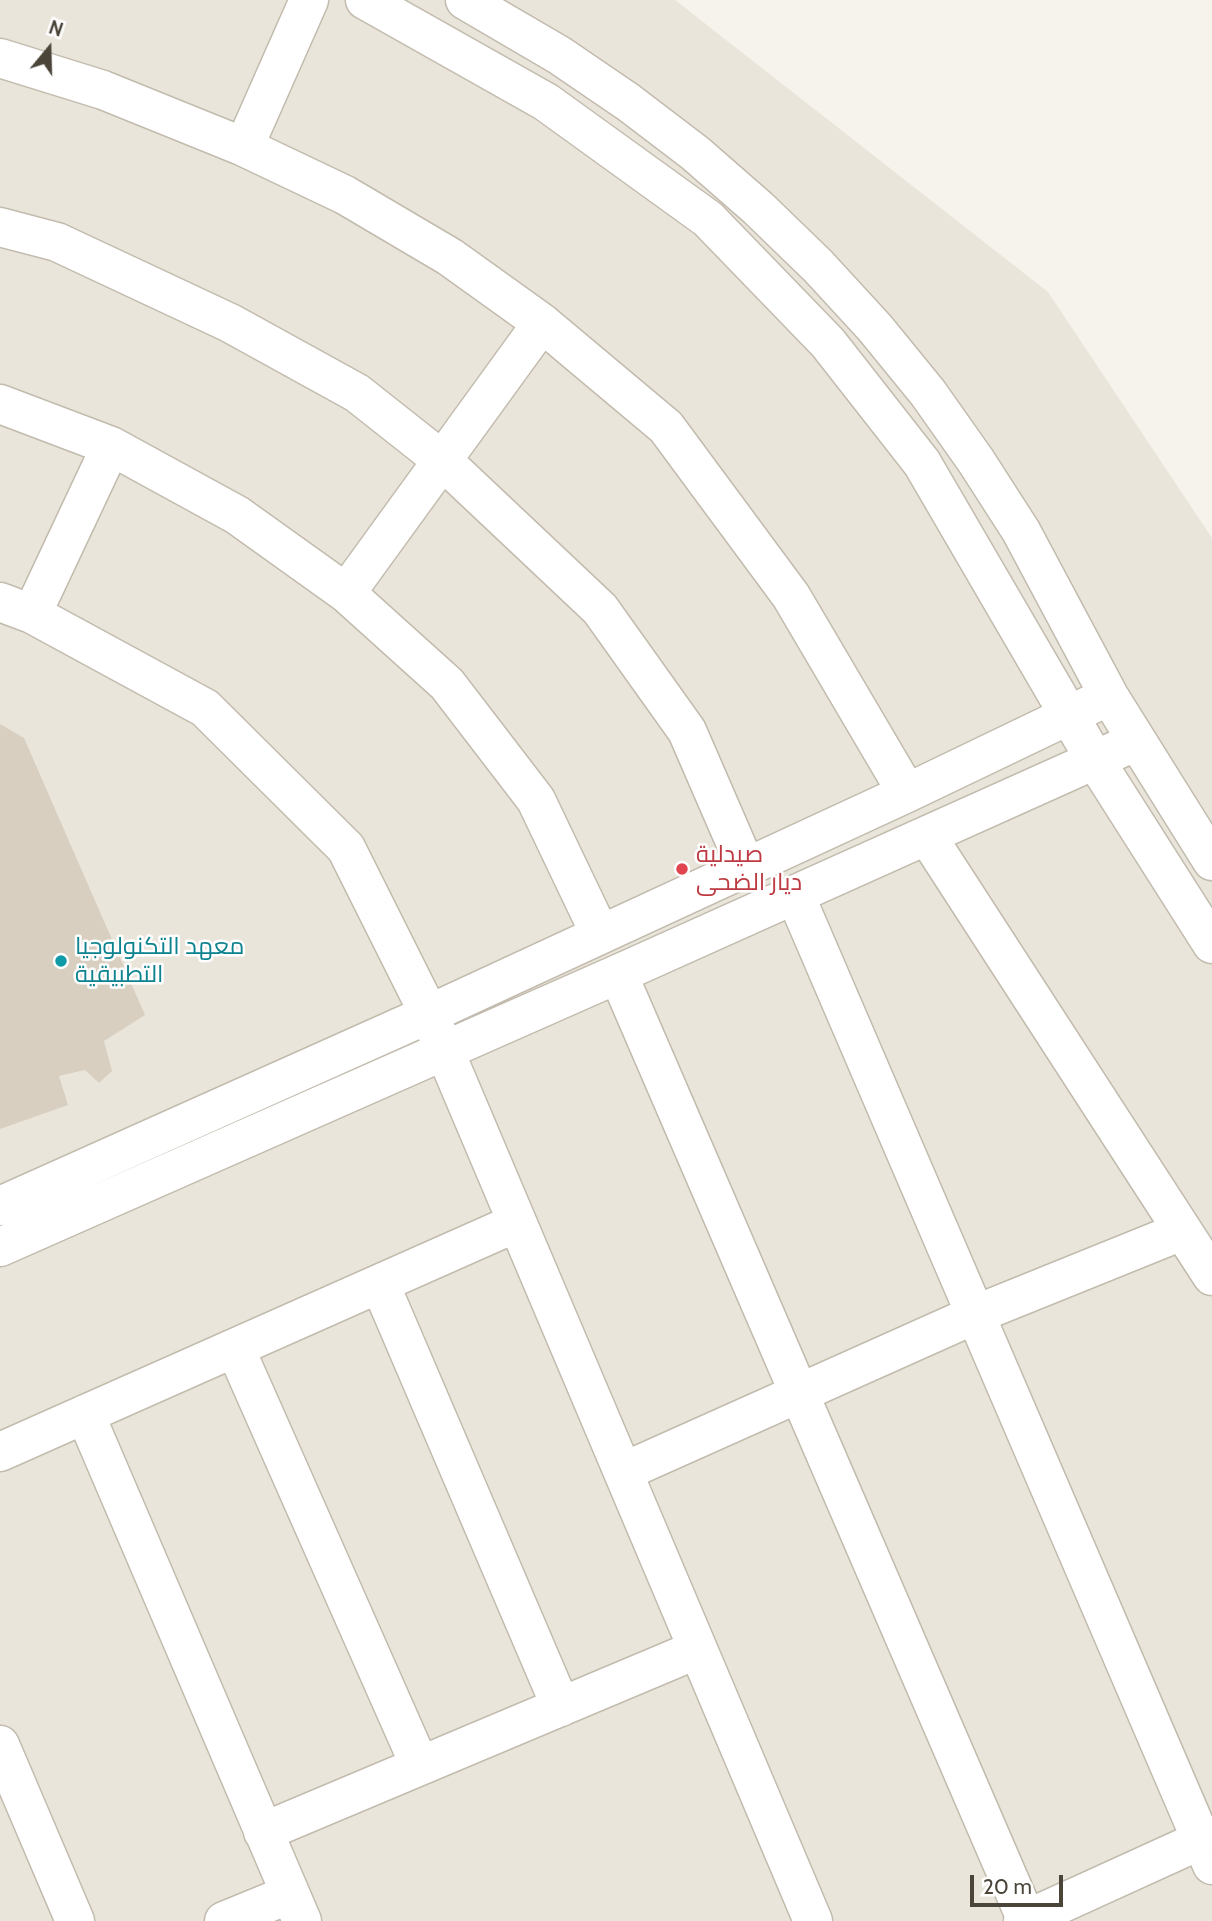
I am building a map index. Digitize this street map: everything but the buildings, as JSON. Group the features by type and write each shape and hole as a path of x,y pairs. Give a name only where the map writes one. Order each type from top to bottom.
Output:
{"street":[{"path":"244,147 309,0"},
{"path":"365,0 546,102 708,219 828,343 922,463 1095,760 1212,944"},
{"path":"464,0 559,55 628,102 695,153 758,208 875,328 928,393 1021,531 1109,696 1212,860"},
{"path":"0,58 103,90 244,147 345,195 450,257 542,323 666,427 791,596 907,793"},
{"path":"0,227 57,242 230,323 357,393 443,461 600,609 687,732 746,867"},
{"path":"346,593 542,323"},
{"path":"0,404 111,446 237,514 346,593 447,684 536,800 600,934"},
{"path":"111,446 16,608 205,708 346,848 429,1014 814,1921"},
{"path":"0,1206 429,1014 907,793 1109,696"},
{"path":"0,1247 1137,741"},
{"path":"927,836 1212,1276"},
{"path":"618,974 1026,1921 1208,1847 974,1315 795,895"},
{"path":"0,1452 516,1223"},
{"path":"623,1472 974,1315 1182,1231"},
{"path":"380,1283 561,1707"},
{"path":"235,1348 420,1766"},
{"path":"85,1414 296,1907 223,1921"},
{"path":"263,1832 698,1650"},
{"path":"0,1745 75,1921"}],"shaded area":[{"path":"0,0 675,0 1048,292 1212,538 1212,1921 0,1921"}],"place":[{"name":"صيدلية ديار الضحى","path":"682,869"},
{"name":"معهد التكنولوجيا التطبيقية","path":"61,961"}]}
